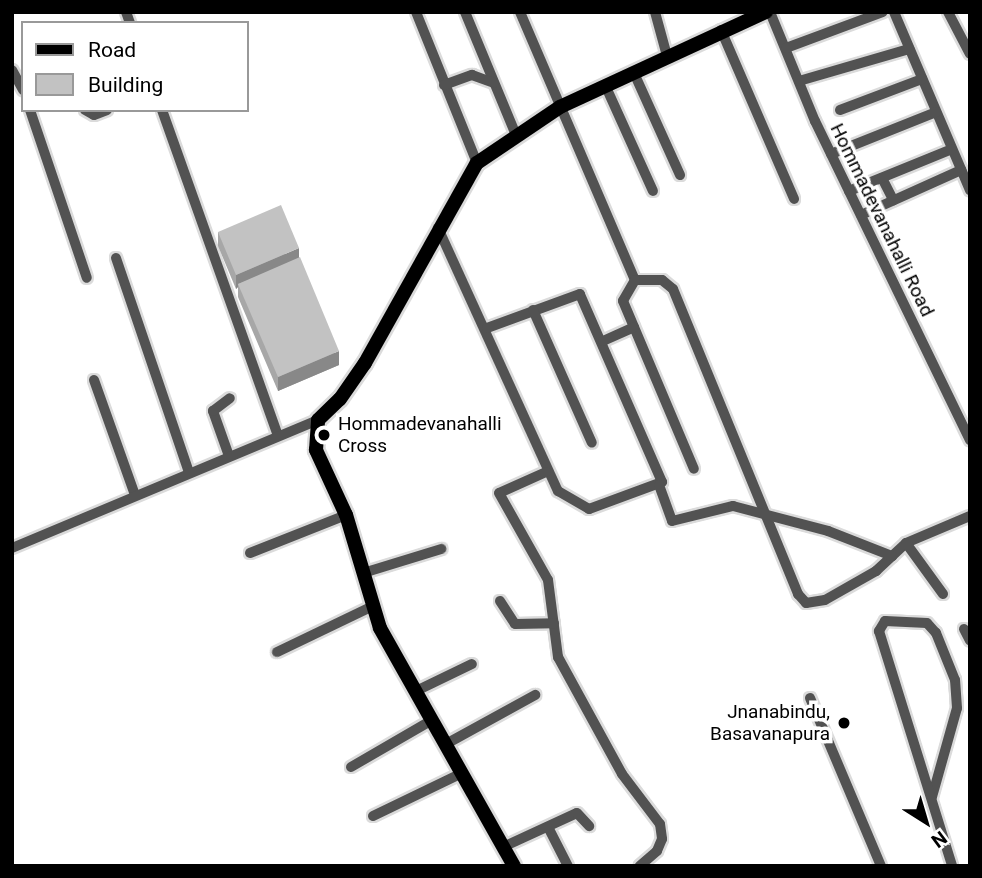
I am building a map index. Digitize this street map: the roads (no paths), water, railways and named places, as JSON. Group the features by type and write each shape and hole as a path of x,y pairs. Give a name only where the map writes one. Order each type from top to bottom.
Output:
{"main road":[{"path":"514,866 380,628 345,515 316,450 318,420 340,399 365,363 438,228 477,163 515,133 560,107 721,30 768,12"}],"street":[{"path":"416,12 477,163"},
{"path":"466,12 515,133"},
{"path":"520,12 635,280"},
{"path":"655,12 667,56"},
{"name":"Hommadevanahalli Road","path":"768,12 831,155 970,440"},
{"path":"786,48 883,12"},
{"path":"894,12 970,190"},
{"path":"948,12 970,54"},
{"path":"721,30 794,199"},
{"path":"799,81 909,49"},
{"path":"634,73 680,175"},
{"path":"444,85 472,75 494,83"},
{"path":"840,110 922,79"},
{"path":"606,87 653,191"},
{"path":"31,112 87,278"},
{"path":"163,112 278,435"},
{"path":"831,155 936,113"},
{"path":"849,191 952,149"},
{"path":"861,215 961,170"},
{"path":"882,178 893,200"},
{"path":"438,228 487,328 546,472 568,500 589,509 659,485 663,479 580,294 487,328"},
{"path":"116,258 189,473"},
{"path":"635,280 662,279 673,289 798,594 806,603 825,600 876,571 906,543 970,516"},
{"path":"635,280 623,301 694,468"},
{"path":"533,310 592,443"},
{"path":"603,341 634,327"},
{"path":"94,380 135,495"},
{"path":"229,456 214,411 230,398"},
{"path":"12,548 318,420"},
{"path":"546,472 499,494 548,580 558,657 612,758 660,824 662,839 657,851 640,866"},
{"path":"659,485 672,521 733,506 766,513 892,556"},
{"path":"250,553 345,515"},
{"path":"906,543 943,594"},
{"path":"363,573 402,557 440,549"},
{"path":"500,601 515,624 554,623"},
{"path":"277,652 373,606"},
{"path":"932,797 957,708 955,680 932,627 921,621 885,621 880,631 952,866"},
{"path":"964,629 970,642"},
{"path":"416,691 472,664"},
{"path":"446,744 535,695"},
{"path":"810,698 881,866"},
{"path":"351,767 432,720"},
{"path":"373,816 461,773"},
{"path":"503,847 580,813 589,826"},
{"path":"548,827 568,866"}],"place":[{"name":"Hommadevanahalli Cross","path":"324,435"},
{"name":"Jnanabindu, Basavanapura","path":"844,723"}]}
